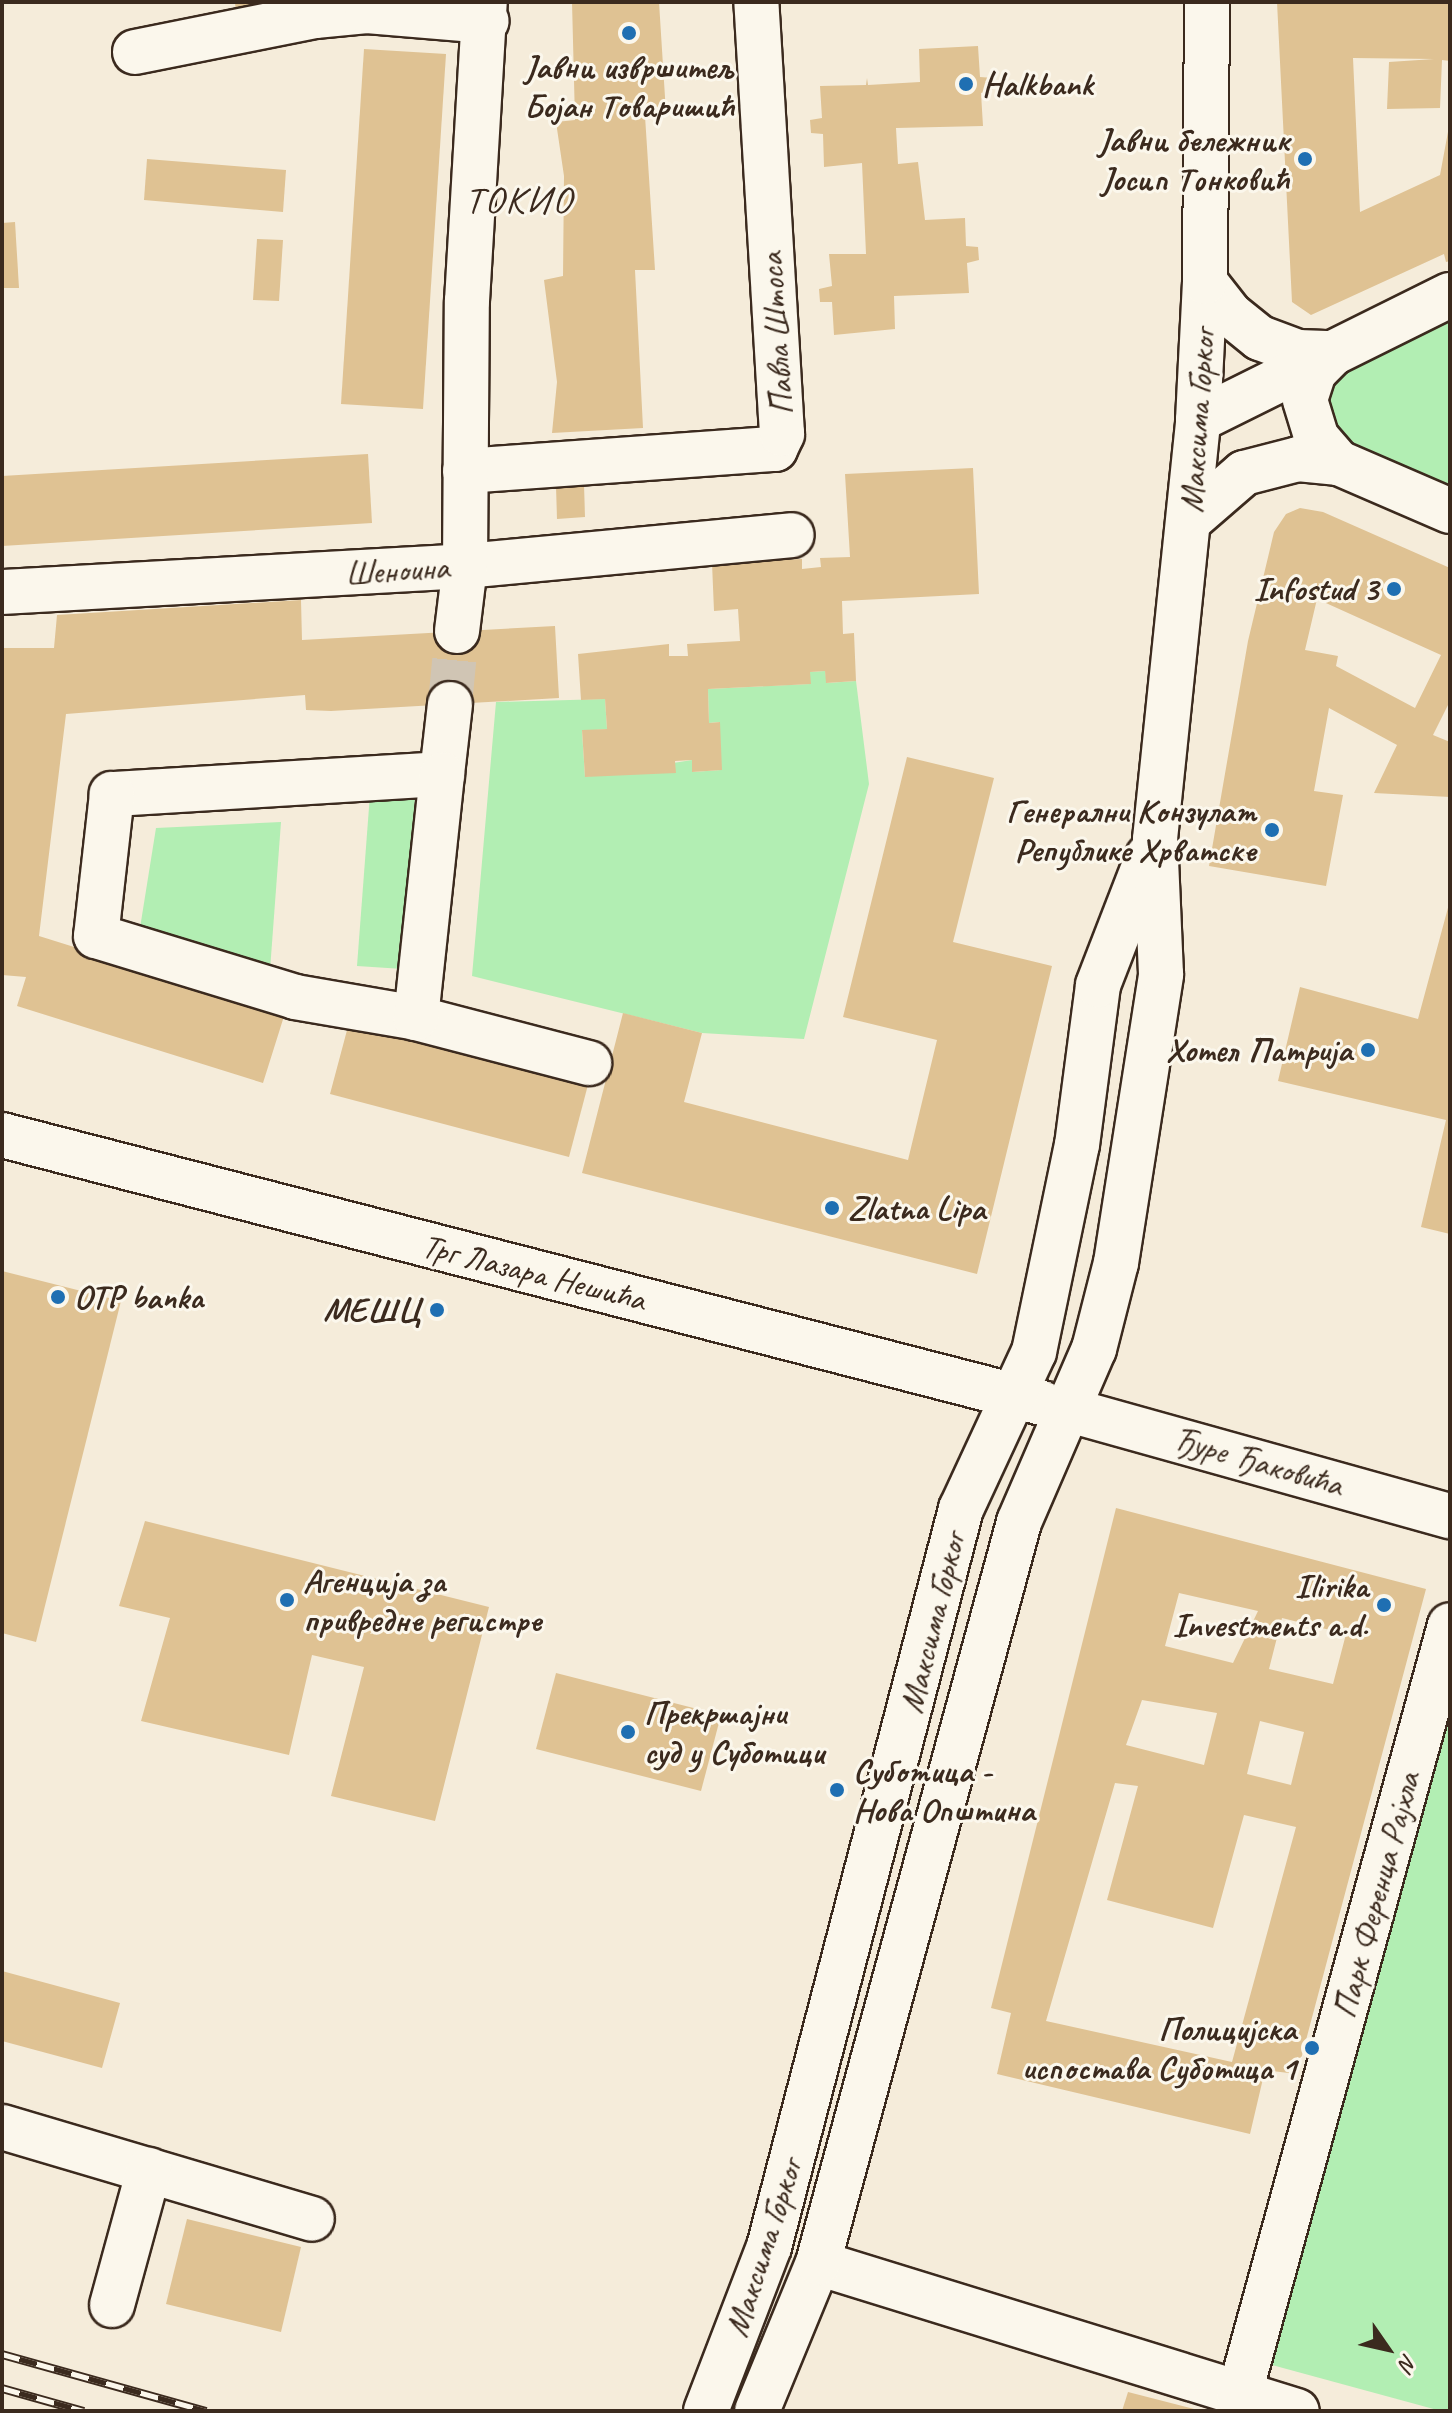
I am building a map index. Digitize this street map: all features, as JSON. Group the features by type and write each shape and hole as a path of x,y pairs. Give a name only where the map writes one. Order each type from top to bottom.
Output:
{"main road":[{"name":"Павла Штоса","path":"465,471 775,449 782,434 756,2"},
{"name":"Максима Горког","path":"757,2411 818,2263 1019,1522 1104,1315 1161,974 1155,839 1191,519 1198,420 1205,282 1207,2"},
{"path":"135,52 328,14 486,11 467,301 465,566 457,631"},
{"path":"1205,282 1230,314 1260,338 1298,352 1333,353"},
{"path":"1198,420 1450,295"},
{"path":"1333,353 1314,372 1305,400 1316,437 1339,463"},
{"path":"1191,519 1244,473 1298,459 1339,463 1450,511"},
{"name":"Шеноина","path":"2,592 465,566 792,535"},
{"path":"416,1018 450,704"},
{"path":"442,774 112,794 96,936 295,997 416,1018 589,1063"},
{"name":"Максима Горког","path":"706,2411 769,2247 961,1509 1015,1397 1046,1305 1077,1145 1098,985 1155,839"},
{"name":"Трг Лазара Нешића","path":"2,1135 1066,1409"},
{"name":"Ђуре Ђаковића","path":"1066,1409 1450,1516"},
{"name":"Парк Ференца Рајхла","path":"1239,2396 1450,1625"},
{"path":"2,2127 312,2219"},
{"path":"112,2305 149,2170"},
{"path":"818,2263 1239,2396 1297,2411"}],"green space":[{"path":"1450,295 1450,511 1339,463 1314,372"},
{"path":"825,671 827,683 856,681 869,784 804,1039 702,1033 472,976 496,702 605,699 607,729 582,731 585,777 692,760 693,772 721,770 719,722 709,723 708,689 810,684 810,672"},
{"path":"371,781 416,784 403,969 357,966"},
{"path":"281,822 270,970 140,928 156,828"},
{"path":"1450,1716 1450,2411 1441,2411 1272,2365"}],"building":[{"path":"235,2 258,2 258,13 236,15"},
{"path":"572,2 659,2 666,113 645,116 655,270 635,270 643,428 552,433 557,382 544,280 563,276 564,176 556,122 575,120"},
{"path":"1277,2 1450,2 1450,61 1442,60 1440,108 1387,109 1389,62 1434,59 1353,58 1360,212 1440,175 1450,121 1450,261 1446,262 1444,254 1311,315 1292,302"},
{"path":"978,46 980,77 993,78 993,90 981,93 983,126 896,128 898,164 918,162 925,220 965,218 966,246 978,247 979,260 967,263 969,293 894,296 895,329 834,335 832,302 820,302 819,289 832,286 829,254 866,254 862,163 824,167 823,134 811,133 810,120 822,118 820,86 866,85 867,78 868,85 920,82 919,49"},
{"path":"364,49 446,54 423,409 341,404"},
{"path":"147,159 286,170 283,212 144,200"},
{"path":"15,222 19,288 2,288 2,223"},
{"path":"257,239 283,240 279,301 253,300"},
{"path":"368,454 372,523 2,546 2,476"},
{"path":"973,468 979,594 842,601 843,634 854,633 856,681 826,683 825,671 810,672 811,684 708,689 709,723 720,722 722,770 692,772 692,760 675,761 676,773 585,777 582,730 607,729 605,699 581,700 578,654 669,644 669,656 688,656 687,644 740,641 738,609 714,611 712,563 802,559 802,569 821,567 820,558 850,557 845,474"},
{"path":"584,485 585,517 557,519 556,486"},
{"path":"1300,508 1323,512 1450,568 1450,701 1433,735 1450,742 1450,797 1374,793 1397,745 1329,708 1314,791 1343,795 1326,886 1209,866 1248,641 1274,532 1286,514","holes":["1317,599 1441,655 1415,708 1336,666 1338,656 1305,650"]},
{"path":"301,600 302,640 555,626 559,698 331,711 306,710 305,695 66,714 39,936 285,1013 263,1083 17,1006 26,977 2,975 2,648 54,648 57,615"},
{"path":"907,757 994,778 953,942 1052,966 977,1274 582,1173 623,1013 702,1033 684,1102 908,1160 937,1040 843,1017"},
{"name":"Хотел Патрија","path":"1449,904 1450,1234 1421,1227 1446,1120 1278,1081 1300,987 1418,1019"},
{"path":"350,1019 589,1081 569,1157 330,1094"},
{"path":"2,1271 121,1301 36,1642 2,1633"},
{"path":"1116,1508 1426,1589 1297,2074 1265,2070 1250,2134 997,2074 1011,2013 991,2008","holes":["1179,1593 1258,1611 1233,1663 1165,1646","1282,1618 1346,1634 1333,1684 1269,1669","1142,1700 1217,1713 1204,1765 1126,1745","1260,1721 1304,1732 1291,1785 1247,1774","1115,1783 1138,1786 1107,1900 1213,1928 1244,1815 1296,1827 1232,2062 1046,2021"]},
{"path":"145,1521 489,1607 435,1821 331,1796 364,1667 312,1655 289,1755 141,1721 170,1618 119,1606"},
{"name":"Прекршајни суд у Суботици","path":"556,1673 721,1715 701,1791 536,1749"},
{"path":"2,1971 120,2003 102,2068 2,2041"},
{"path":"187,2219 301,2247 281,2332 166,2304"},
{"path":"1128,2392 1198,2410 1198,2411 1122,2411"}],"tunnel":[{"path":"450,704 457,631"}],"railway":[{"path":"2,2354 206,2411"},
{"path":"2,2388 84,2411"}],"place":[{"name":"Јавни извршитељ Бојан Товаришић","path":"629,33"},
{"name":"Halkbank","path":"966,84"},
{"name":"Јавни бележник Јосип Тонковић","path":"1305,159"},
{"name":"Infostud 3","path":"1394,589"},
{"name":"Генерални Конзулат Републике Хрватске","path":"1272,830"},
{"name":"Хотел Патрија","path":"1368,1050"},
{"name":"Zlatna Lipa","path":"832,1208"},
{"name":"OTP banka","path":"58,1297"},
{"name":"МЕШЦ","path":"437,1310"},
{"name":"Агенција за привредне регистре","path":"287,1600"},
{"name":"Ilirika Investments a.d.","path":"1384,1605"},
{"name":"Прекршајни суд у Суботици","path":"628,1732"},
{"name":"Суботица - Нова Општина","path":"837,1790"},
{"name":"Полицијска испостава Суботица 1","path":"1312,2048"}],"district":[{"name":"ТОКИО","path":"519,200"}]}
